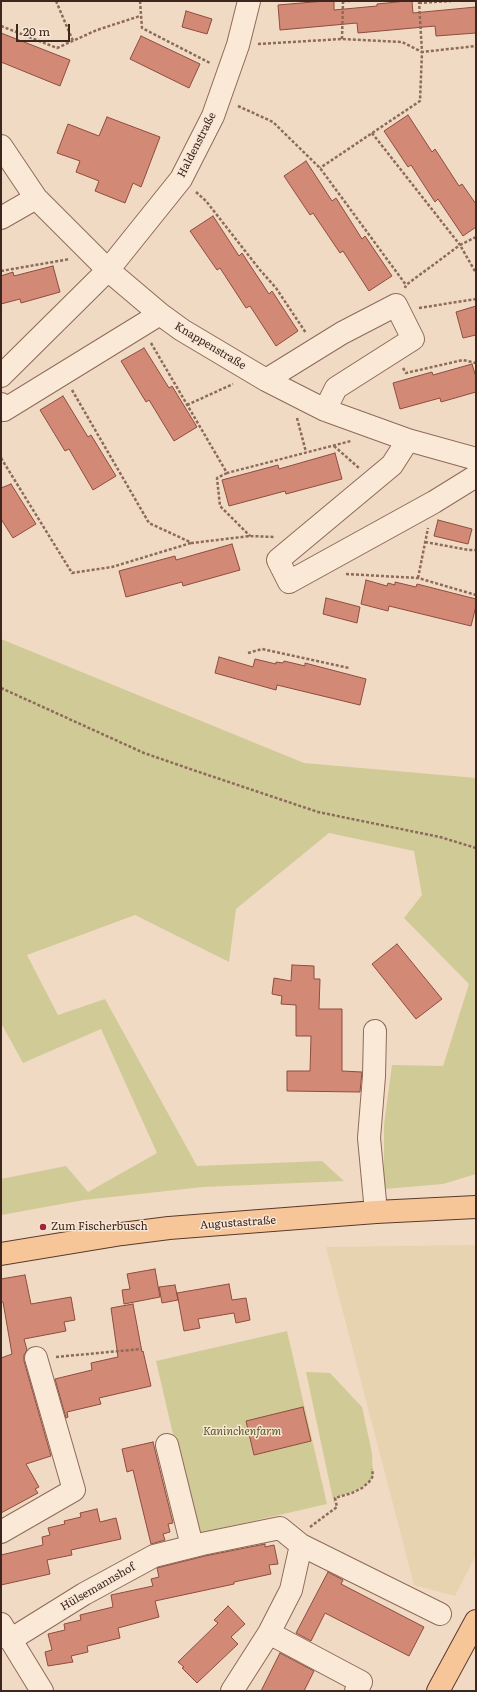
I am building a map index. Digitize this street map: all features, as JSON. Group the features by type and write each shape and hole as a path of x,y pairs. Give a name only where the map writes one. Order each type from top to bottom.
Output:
{"main road":[{"name":"Augustastraße","path":"1,1254 122,1234 169,1228 376,1212 476,1207"},
{"path":"438,1691 476,1621"}],"street":[{"name":"Haldenstraße","path":"1,376 101,262 181,179 213,116 238,45 249,1"},
{"name":"Knappenstraße","path":"1,146 36,198 101,262 160,314 182,330 261,377 325,410 408,440 476,459"},
{"path":"1,218 36,198"},
{"path":"261,377 396,305 413,339 336,388 325,410"},
{"path":"1,404 4,410 160,314"},
{"path":"408,440 392,465 278,560 289,582 434,502 476,476"},
{"path":"375,1031 374,1076 369,1138 376,1212"},
{"path":"1,1532 74,1490 36,1358"},
{"path":"167,1445 192,1546"},
{"name":"Hülsemannshof","path":"4,1630 84,1594 154,1556 192,1546 280,1528 298,1543 440,1614"},
{"path":"232,1691 269,1633 291,1590 298,1543"},
{"path":"4,1630 42,1691"},
{"path":"269,1633 360,1682 356,1691"}],"path":[{"path":"56,1 73,41"},
{"path":"140,1 142,28 229,72"},
{"path":"342,39 342,1 350,1"},
{"path":"320,168 420,101 422,52 419,2 450,1"},
{"path":"1,26 58,48 97,30 140,16"},
{"path":"238,45 342,39 402,42 422,52 476,46"},
{"path":"220,97 273,122 320,168 406,285"},
{"path":"372,133 460,245 476,273"},
{"path":"181,179 206,201 276,288 316,349"},
{"path":"476,237 460,245 406,285 396,305 423,309 476,299"},
{"path":"1,270 101,262"},
{"path":"141,327 228,473"},
{"path":"392,352 406,373 463,360 476,363"},
{"path":"63,374 149,523 192,543"},
{"path":"188,405 261,377"},
{"path":"290,392 306,452"},
{"path":"250,536 220,506 217,478 228,473 355,439 363,423"},
{"path":"334,445 373,480"},
{"path":"1,458 72,573 112,567 192,543 250,536 303,539"},
{"path":"418,578 434,502"},
{"path":"425,542 476,550"},
{"path":"334,557 344,574 418,578 476,595"},
{"path":"248,653 262,649 349,668"},
{"path":"1,688 144,753 193,770 318,812 440,837 476,848"},
{"path":"36,1358 141,1350"},
{"path":"298,1543 337,1507 335,1498 352,1493 362,1488 369,1482 373,1476 372,1469"}],"shaded area":[{"path":"476,1245 476,1555 455,1596 414,1585 326,1247"}],"green space":[{"path":"1,639 304,763 476,778 476,1174 443,1184 384,1189 384,1125 392,1065 443,1066 469,984 404,918 422,895 414,851 329,833 236,909 229,962 135,915 27,955 58,1015 105,999 197,1166 322,1161 344,1181 203,1187 84,1200 1,1215 1,1179 66,1166 88,1192 157,1153 101,1029 23,1063 1,1023"},
{"name":"Kaninchenfarm","path":"287,1331 327,1504 196,1534 156,1361"},
{"path":"306,1372 330,1373 362,1407 372,1453 373,1476 369,1482 355,1491 337,1497 334,1504"}],"building":[{"path":"334,1 334,10 377,6 377,4 407,1 412,1 413,13 476,7 476,33 436,36 435,26 358,33 357,23 280,30 278,5"},
{"path":"186,11 212,19 207,34 182,27"},
{"path":"1,33 70,60 60,86 1,62"},
{"path":"141,36 200,64 189,88 130,59"},
{"path":"408,115 432,152 435,149 459,186 462,184 476,204 476,227 463,236 438,199 435,202 411,165 408,167 384,131"},
{"path":"107,117 160,137 141,187 133,183 125,203 95,191 99,181 76,172 80,161 57,153 68,124 99,136"},
{"path":"306,161 332,201 336,198 362,239 365,236 392,276 369,291 343,251 340,253 313,213 310,215 284,176"},
{"path":"213,216 239,256 242,253 269,294 272,291 298,331 276,346 250,306 246,308 220,268 217,270 190,231"},
{"path":"53,266 60,292 21,303 20,299 1,304 1,276 13,272 14,276"},
{"path":"476,306 476,335 463,338 456,312"},
{"path":"144,348 169,388 172,386 197,427 174,441 149,400 146,402 121,361"},
{"path":"472,364 476,377 476,392 441,402 440,398 400,409 393,383 432,372 433,375"},
{"path":"63,396 88,437 91,435 116,476 93,490 69,449 65,451 40,410"},
{"path":"335,453 342,479 286,494 285,491 229,506 222,480 278,465 279,469"},
{"path":"11,484 36,524 13,538 1,519 1,488"},
{"path":"438,520 472,529 468,544 434,536"},
{"path":"232,544 240,570 183,586 182,582 126,597 119,571 175,556 176,560"},
{"path":"366,580 387,586 388,583 395,585 395,582 416,587 417,584 476,599 476,606 471,626 389,606 388,611 361,604"},
{"path":"326,598 360,607 357,623 323,614"},
{"path":"219,657 253,667 255,659 276,664 276,662 283,663 284,661 305,666 305,663 366,679 360,705 277,685 276,690 215,673"},
{"path":"397,944 442,999 416,1019 372,964"},
{"path":"292,965 314,966 314,979 320,979 319,1009 342,1009 342,1071 362,1072 360,1092 287,1091 287,1071 310,1071 311,1036 296,1036 296,1005 281,1004 282,996 272,994 274,978 291,981"},
{"path":"155,1269 160,1297 124,1304 122,1290 130,1289 127,1274"},
{"path":"25,1275 31,1304 71,1297 75,1320 64,1322 66,1331 24,1339 27,1350 24,1355 24,1361 51,1456 26,1464 39,1487 35,1489 38,1493 1,1513 1,1358 12,1354 3,1302 1,1302 1,1279"},
{"path":"229,1284 232,1300 246,1298 250,1320 236,1323 234,1313 198,1319 200,1328 184,1331 177,1293"},
{"path":"175,1285 178,1300 162,1303 159,1287"},
{"path":"133,1304 142,1352 143,1351 151,1386 99,1398 101,1404 67,1412 68,1417 66,1418 55,1379 92,1370 91,1363 118,1357 111,1308"},
{"path":"303,1407 311,1441 254,1455 246,1421"},
{"path":"153,1442 173,1523 168,1524 170,1532 163,1534 165,1540 151,1544 133,1470 127,1472 122,1449"},
{"path":"97,1509 100,1522 116,1518 121,1539 71,1550 72,1555 47,1560 50,1574 1,1585 1,1555 43,1545 42,1537 50,1535 48,1528 65,1524 64,1521 81,1517 80,1513"},
{"path":"265,1544 265,1547 274,1545 278,1564 269,1565 271,1574 234,1582 234,1584 155,1601 159,1617 118,1628 120,1638 87,1646 88,1652 71,1656 73,1662 48,1666 45,1652 52,1650 48,1634 65,1630 64,1624 81,1620 80,1615 113,1607 111,1595 153,1586 151,1579 159,1577 157,1568 205,1556"},
{"path":"328,1572 343,1580 341,1584 424,1627 409,1656 325,1613 311,1641 296,1633"},
{"path":"228,1606 245,1624 231,1637 238,1644 197,1683 178,1662 218,1623 214,1620"},
{"path":"280,1653 314,1671 304,1691 261,1691"}],"place":[{"name":"Zum Fischerbusch","path":"43,1227"}]}
